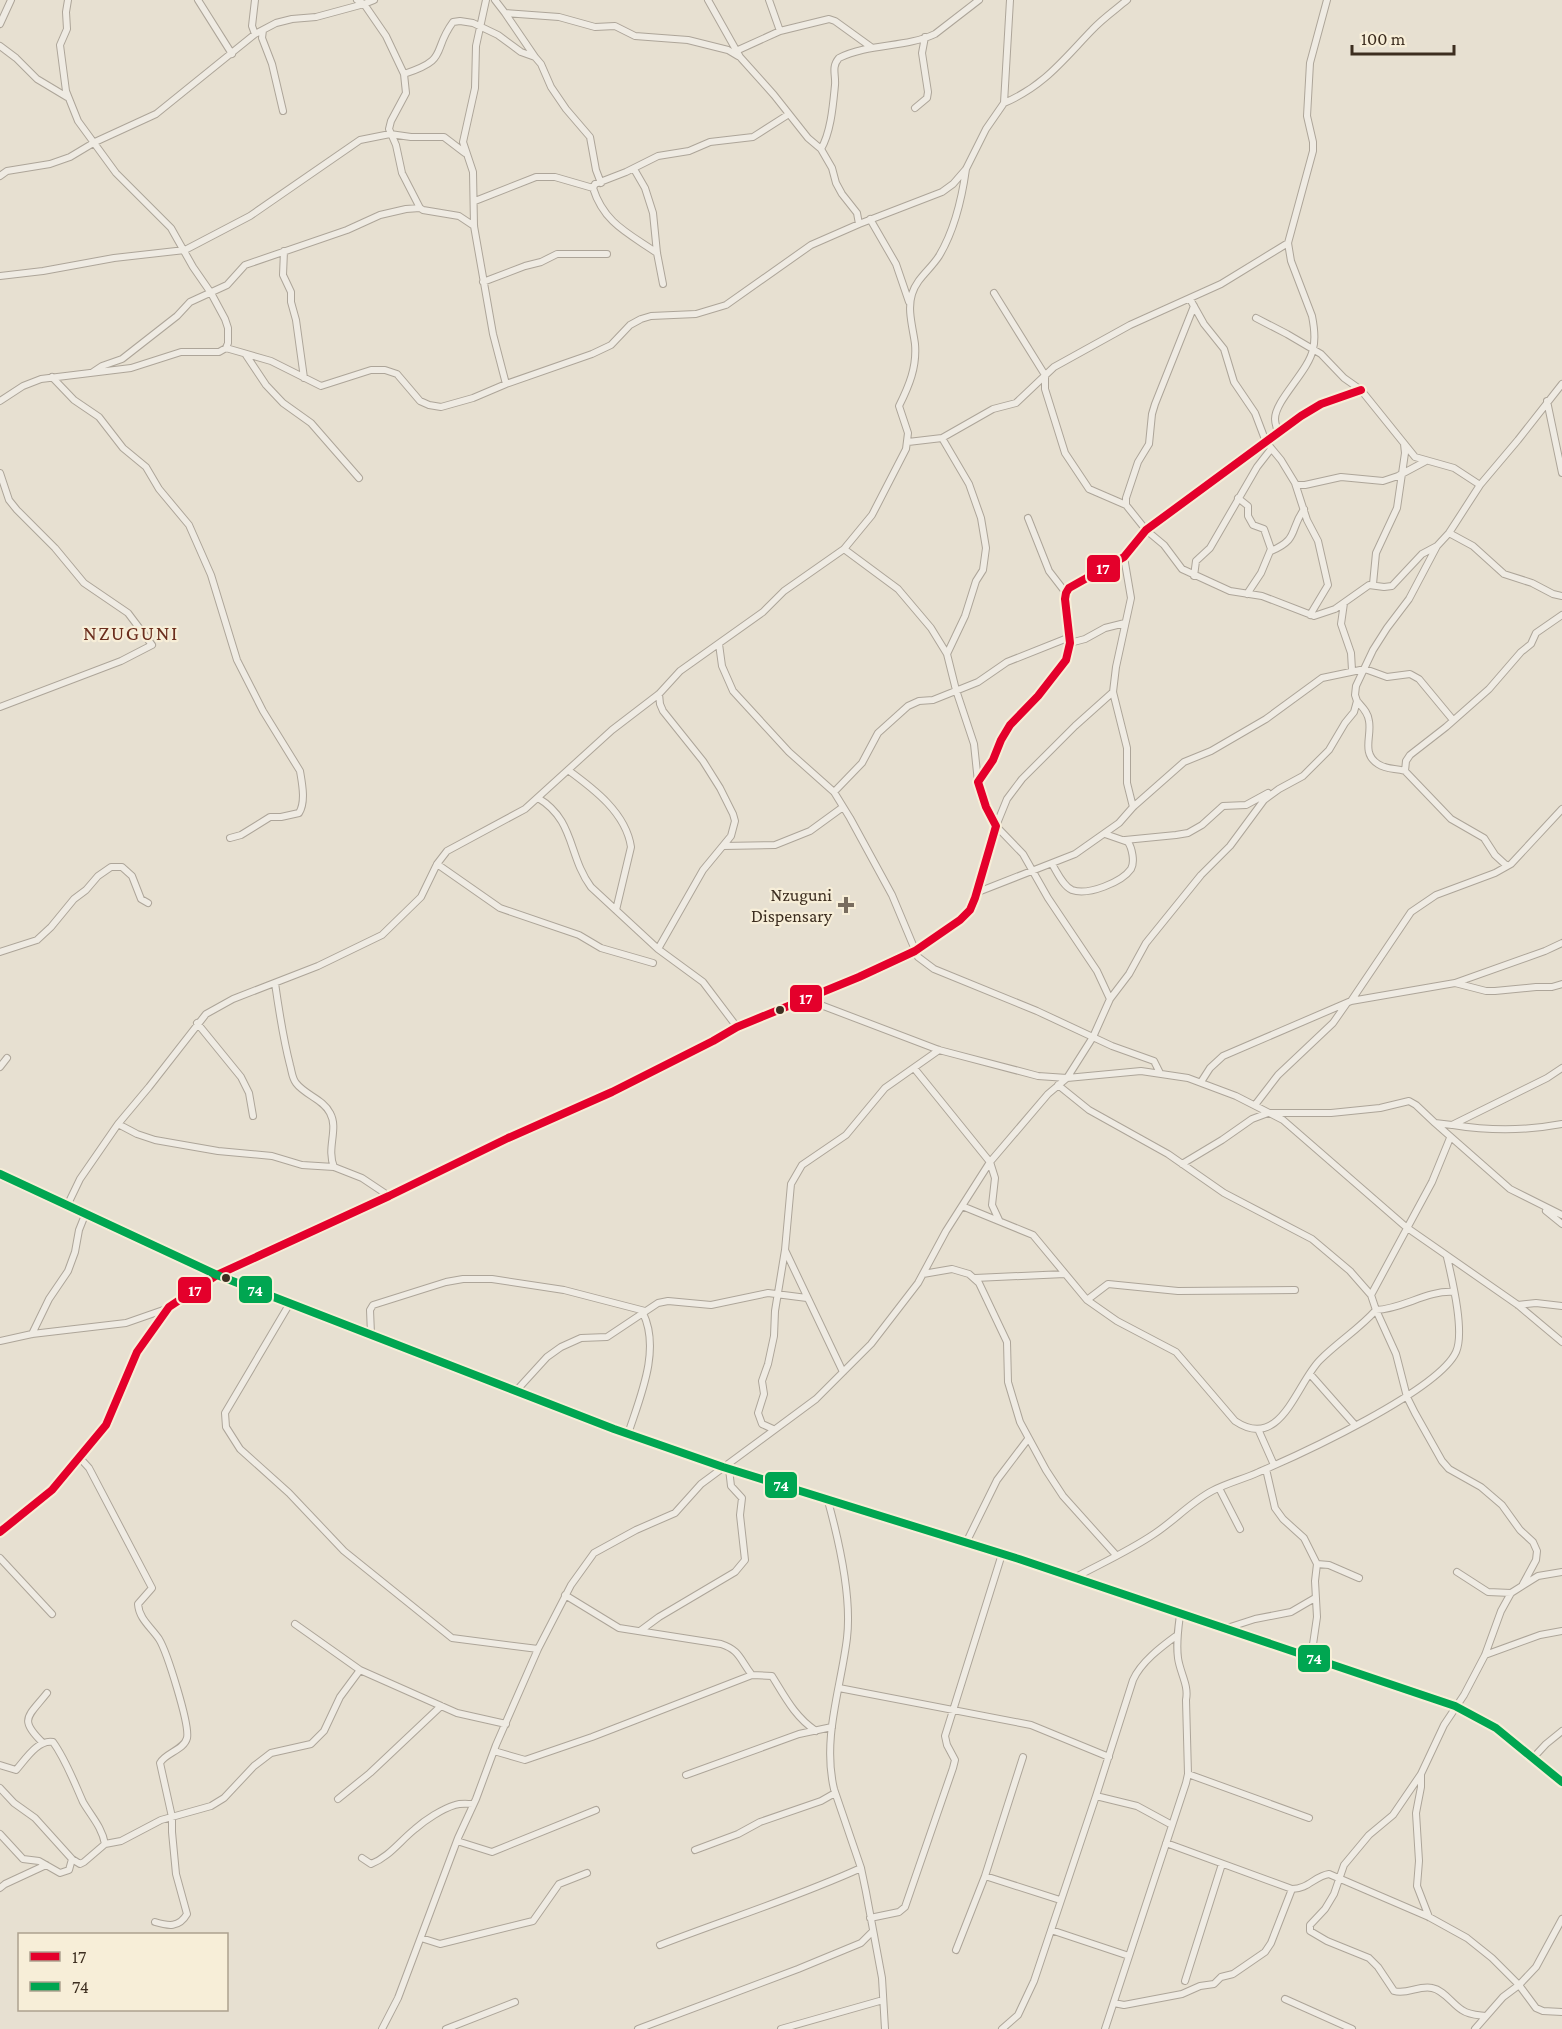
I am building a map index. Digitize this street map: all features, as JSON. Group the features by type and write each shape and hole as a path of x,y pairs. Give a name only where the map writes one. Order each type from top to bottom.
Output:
{"street":[{"path":"0,24 11,0"},
{"path":"0,401 35,381 52,377 131,368 181,352 219,352 226,348 229,338 228,328 211,293 166,222 130,189 78,121 67,97 60,45 67,29 68,0"},
{"path":"198,0 232,54"},
{"path":"255,0 252,26 255,34"},
{"path":"357,0 364,4 386,36 404,74 406,93 392,121 390,134 396,145 402,173 420,208 427,212 459,216 474,226"},
{"path":"0,177 7,171 60,161 165,108 255,34 284,20 316,17 375,0"},
{"path":"486,0 475,51 475,87 463,137 465,153 473,172 474,226 483,282 506,384"},
{"path":"495,0 544,69 551,87 566,109 590,137 596,170 601,183"},
{"path":"708,0 738,54 808,138 821,149 832,168 842,194 857,213 859,224"},
{"path":"769,0 780,31"},
{"path":"821,149 831,118 836,62 846,55 871,47 901,44 935,34 979,0"},
{"path":"226,348 271,361 317,385 326,386 371,370 385,370 401,378 420,401 441,407 473,398 592,354 611,345 630,325 651,316 696,314 726,305 811,245 870,219 942,192 953,184 966,168 1004,103 1010,0"},
{"path":"1004,103 1023,95 1043,81 1093,29 1127,0"},
{"path":"1278,433 1275,419 1277,410 1314,349 1312,316 1292,261 1288,243 1313,151 1307,116 1310,63 1327,0"},
{"path":"505,13 559,17 596,27 615,26 635,36 696,42 738,54 780,31 829,19 871,47"},
{"path":"404,74 432,63 439,54 453,22 470,22 498,35 521,52 535,57"},
{"path":"263,30 261,38 272,64 283,111"},
{"path":"915,108 927,98 928,92 922,53 925,38"},
{"path":"0,46 37,79 67,97"},
{"path":"593,188 595,184 634,169 658,156 689,151 710,142 753,137 789,114"},
{"path":"0,276 114,258 185,250 250,216 354,143 390,134 411,138 444,137 465,153"},
{"path":"910,303 918,281 944,247 963,189 966,168"},
{"path":"634,169 645,188 653,213 663,284"},
{"path":"475,201 536,177 555,177 593,188"},
{"path":"593,188 602,209 618,228 657,253"},
{"path":"93,373 102,366 122,359 177,316 190,302 227,285 245,265 347,230 380,215 420,208"},
{"path":"68,1206 80,1179 118,1124 197,1023 213,1008 382,935 421,897 436,864 447,851 519,813 538,798 612,730 658,694 680,671 719,645 763,612 784,591 844,549 872,515 908,442 899,406 913,375 915,346 910,303 896,264 870,219"},
{"path":"908,442 942,438 993,409 1020,401 1051,369 1130,325 1190,299 1242,272 1288,243"},
{"path":"284,251 283,275 291,292 304,378"},
{"path":"483,282 541,262 557,254 607,254"},
{"path":"994,293 1045,375 1045,389 1065,453 1089,489 1126,506 1146,530 1164,545 1177,565 1194,576 1230,591 1262,596 1310,615 1317,615 1330,611 1373,584 1383,587 1392,586 1422,554 1437,546"},
{"path":"1190,299 1204,324 1224,349 1234,382 1255,413 1266,442 1285,466 1296,485 1318,541 1328,585 1310,615"},
{"path":"1126,506 1138,462 1149,444 1155,404 1194,306"},
{"path":"1256,318 1314,349 1344,378 1361,390 1415,457 1454,468 1480,485"},
{"path":"246,355 266,385 283,403 311,423 359,478"},
{"path":"52,377 74,400 102,420 123,448 146,467 159,489 189,525 211,575 237,660 263,711 300,771 302,808 299,813 270,817 241,835 230,838"},
{"path":"382,2029 398,1998 457,1841 538,1648 565,1595 594,1553 636,1530 675,1513 701,1484 726,1468 773,1429 816,1399 871,1344 923,1274 946,1231 990,1162 1048,1094 1067,1078 1093,1037 1110,999 1129,974 1146,943 1201,875 1230,846 1261,803 1273,793 1303,776 1329,750 1354,712 1357,701 1356,686 1365,669 1387,628 1410,599 1437,546 1449,533 1480,485 1562,384"},
{"path":"1066,593 1074,584 1124,557 1146,530 1301,416 1321,404 1361,390"},
{"path":"1547,401 1562,473"},
{"path":"1554,426 1562,426"},
{"path":"942,438 969,484 981,518 986,548 983,570 976,581 965,616 947,654"},
{"path":"1373,584 1376,554 1398,508 1405,453 1404,443"},
{"path":"1194,576 1196,561 1210,548 1257,467 1271,449"},
{"path":"1296,485 1341,477 1383,481 1426,461"},
{"path":"0,473 9,500 17,510 55,548 84,583 128,613 152,645 120,661 0,707"},
{"path":"1238,498 1248,506 1248,516 1253,525 1264,530 1271,551 1247,594"},
{"path":"1271,551 1289,541 1304,509"},
{"path":"978,782 993,760 1010,725 1038,696 1065,660 1070,640 1066,593 1049,570 1028,518"},
{"path":"1449,533 1473,546 1504,574 1562,596"},
{"path":"844,549 898,590 931,628 947,654 974,744 978,782 986,807 996,826 1023,854 1048,898 1097,971 1110,999"},
{"path":"1124,557 1131,598 1113,692 1127,748 1127,783 1133,807"},
{"path":"1344,603 1341,624 1351,653 1352,670"},
{"path":"1405,771 1406,761 1410,755 1498,681 1506,669 1531,644 1536,633 1562,615"},
{"path":"834,792 862,763 878,733 900,712 915,702 933,700 978,682 1017,658 1070,640 1085,639 1105,628 1125,623"},
{"path":"719,645 722,666 733,691 789,752 834,792 892,896 918,957 934,969 1154,1061 1160,1073"},
{"path":"978,892 1034,872 1075,854 1119,823 1133,807 1189,759 1211,751 1266,719 1322,678 1365,669 1387,677 1406,674 1415,676 1453,720"},
{"path":"0,1341 32,1334 126,1323 169,1308 217,1275 508,1138 612,1092 737,1027 860,977 915,951 960,920 970,910 978,892 996,826 1010,795 1022,779 1113,692"},
{"path":"658,694 663,711 703,761 734,814 734,829 703,870 658,949"},
{"path":"1357,701 1369,720 1368,748 1371,758 1388,769 1405,771 1451,819 1484,838 1507,867"},
{"path":"568,770 586,783 618,816 630,842 631,847 616,910"},
{"path":"1105,834 1125,840 1185,834 1202,825 1223,806 1246,805 1267,793 1273,793"},
{"path":"538,798 550,805 563,821 586,880 658,949 703,982 737,1027"},
{"path":"723,846 775,845 810,831 843,807"},
{"path":"1255,1105 1278,1075 1333,1023 1405,920 1421,904 1446,890 1507,867 1562,809"},
{"path":"1052,864 1069,888 1084,893 1090,892 1102,888 1131,869 1133,864 1131,847 1125,840"},
{"path":"436,864 500,908 579,935 601,948 653,963"},
{"path":"0,952 37,940 74,899 111,867 122,867 132,876 141,898 148,903"},
{"path":"1201,1082 1210,1068 1223,1056 1349,1001 1455,983 1562,943"},
{"path":"275,983 282,1033 293,1078 301,1088 332,1114 334,1124 331,1148 334,1167"},
{"path":"1455,983 1486,991 1552,987 1562,984"},
{"path":"805,999 939,1050 1038,1076 1067,1078 1141,1071 1160,1073 1201,1082 1255,1105 1287,1124 1406,1227 1518,1305 1562,1342"},
{"path":"197,1023 241,1077 249,1093 253,1116"},
{"path":"773,1429 762,1425 758,1413 764,1394 762,1381 774,1336 775,1311 793,1177 802,1165 846,1135 885,1088 939,1050"},
{"path":"0,1067 7,1058"},
{"path":"914,1068 990,1162 995,1178 992,1205 999,1220"},
{"path":"1452,1125 1547,1078 1562,1068"},
{"path":"1058,1085 1089,1110 1168,1154 1224,1193 1312,1239 1350,1271 1371,1294 1396,1354 1407,1397 1446,1466 1481,1488 1502,1505 1520,1530 1533,1542 1537,1551 1536,1560 1522,1585"},
{"path":"1182,1164 1251,1119 1268,1113 1316,1114 1380,1108 1409,1101 1510,1189 1562,1215"},
{"path":"1435,1123 1475,1128 1532,1130 1562,1124"},
{"path":"118,1124 137,1134 166,1142 218,1151 272,1156 302,1165 334,1167 362,1178 389,1196"},
{"path":"1371,1294 1432,1182 1450,1138"},
{"path":"0,1174 217,1275 628,1434 828,1501 1002,1554 1455,1706 1496,1728 1562,1782"},
{"path":"1539,1204 1562,1224"},
{"path":"962,1206 1033,1235 1087,1300 1117,1321 1176,1352 1235,1421 1244,1427 1258,1429 1277,1422 1319,1361 1360,1327 1376,1310 1439,1292 1454,1292"},
{"path":"32,1334 49,1299 68,1271 85,1215"},
{"path":"785,1250 843,1371"},
{"path":"1074,1578 1153,1535 1189,1506 1219,1488 1266,1469 1407,1397 1447,1365 1457,1350 1459,1341 1448,1257"},
{"path":"923,1274 952,1269 975,1278 1065,1274"},
{"path":"975,1278 1004,1335 1008,1353 1008,1382 1020,1422 1028,1439 1063,1497 1116,1556"},
{"path":"371,1334 370,1310 373,1305 462,1279 492,1279 532,1284 564,1290 644,1312"},
{"path":"1087,1300 1108,1284 1178,1291 1295,1290"},
{"path":"516,1391 547,1357 561,1347 581,1338 607,1337 662,1302 711,1305 762,1293 807,1298"},
{"path":"290,1303 225,1413 226,1427 240,1449 289,1493 344,1551 452,1638 538,1648"},
{"path":"1518,1305 1536,1303 1562,1306"},
{"path":"0,1532 48,1494 106,1425 137,1352 169,1308"},
{"path":"628,1434 649,1354 650,1335 644,1312"},
{"path":"1310,1374 1354,1425"},
{"path":"1258,1429 1274,1465"},
{"path":"966,1543 997,1480 1028,1439"},
{"path":"79,1457 89,1468 152,1588 138,1604 139,1612 160,1640 186,1725 187,1737 184,1742 160,1763 172,1817 176,1874 187,1914 184,1920 176,1925 155,1922"},
{"path":"639,1631 735,1572 745,1560 740,1515 741,1498 732,1486 726,1468"},
{"path":"1266,1469 1275,1508 1305,1541 1317,1564 1315,1598 1317,1617 1311,1658"},
{"path":"1219,1488 1240,1529"},
{"path":"828,1501 840,1551 847,1605 847,1636 829,1752 835,1793 861,1868 882,1978 885,2029"},
{"path":"870,1918 899,1912 905,1907 953,1768 955,1760 947,1746 945,1736 951,1710 1002,1554"},
{"path":"0,1558 52,1614"},
{"path":"1317,1564 1329,1565 1359,1578"},
{"path":"1457,1572 1488,1592 1511,1593"},
{"path":"1485,2016 1472,2015 1462,2010 1444,1994 1431,1987 1402,1993 1394,1991 1369,1958 1327,1941 1310,1931 1310,1925 1325,1909 1334,1894 1344,1865 1369,1835 1393,1815 1421,1774 1455,1706 1464,1695 1485,1655 1501,1611 1511,1593 1543,1574 1562,1572"},
{"path":"565,1595 619,1628 732,1647 752,1675"},
{"path":"1224,1630 1255,1619 1291,1612 1315,1598"},
{"path":"1105,2029 1188,1774 1186,1700 1188,1692 1178,1659 1176,1636 1180,1615"},
{"path":"294,1624 360,1670 457,1713 506,1724"},
{"path":"1485,1655 1540,1635 1562,1631"},
{"path":"1002,2029 1018,2015 1029,1993 1137,1671 1164,1644 1176,1636"},
{"path":"0,1788 14,1803 35,1818 72,1859 80,1864 105,1844 121,1841 151,1824 211,1806 254,1766 271,1754 311,1744 324,1731 340,1697 360,1670"},
{"path":"494,1751 525,1760 592,1737 752,1675 772,1676 794,1711 804,1723 816,1731"},
{"path":"839,1688 1031,1725 1109,1757"},
{"path":"43,1743 27,1724 28,1716 46,1693"},
{"path":"338,1799 370,1773 441,1706"},
{"path":"686,1775 799,1734 832,1727"},
{"path":"1533,1758 1545,1744 1562,1731"},
{"path":"0,1765 16,1770 43,1743 51,1742 59,1751 85,1804 103,1834 105,1844"},
{"path":"956,1950 985,1876 1023,1757"},
{"path":"1188,1774 1309,1818"},
{"path":"1421,1774 1416,1813 1418,1886 1429,1917"},
{"path":"695,1850 738,1834 760,1822 821,1802 835,1793"},
{"path":"1096,1796 1137,1806 1172,1825"},
{"path":"362,1858 371,1864 376,1862 415,1829 449,1807 457,1804 474,1804"},
{"path":"457,1841 492,1852 596,1810"},
{"path":"0,1834 23,1858 39,1861 60,1873 66,1872 72,1859"},
{"path":"1166,1843 1292,1889 1304,1888 1323,1875 1329,1874 1339,1878 1429,1917 1467,1938 1492,1958 1519,1985 1536,2008 1543,2011 1562,2012"},
{"path":"1185,1981 1222,1864"},
{"path":"0,1888 46,1865"},
{"path":"660,1945 729,1918 776,1903 861,1868"},
{"path":"421,1938 440,1944 533,1921 559,1884 587,1873"},
{"path":"985,1876 1060,1900"},
{"path":"1114,2003 1124,2005 1182,1994 1200,1986 1214,1984 1221,1977 1233,1974 1265,1952 1271,1943 1292,1889"},
{"path":"1475,2029 1503,1997 1519,1985 1539,1963 1562,1919"},
{"path":"1051,1930 1129,1956"},
{"path":"638,2029 861,1943 872,1932"},
{"path":"1285,1999 1352,2029"},
{"path":"781,2029 883,2000"},
{"path":"447,2029 515,2002"}],"transit line":[{"name":"17","path":"0,1532 52,1490 106,1425 137,1352 169,1307 217,1275 508,1138 612,1092 737,1027 859,977 915,951 960,920 970,910 975,898 996,826 986,807 978,782 993,760 1010,725 1038,696 1066,660 1070,643 1065,599 1069,588 1124,557 1146,530 1301,416 1321,404 1361,390"},
{"name":"74","path":"0,1174 217,1275 614,1429 723,1467 1019,1559 1455,1706 1496,1728 1562,1782"}],"place":[{"name":"Nzuguni Dispensary","path":"846,905"}],"district":[{"name":"NZUGUNI","path":"131,633"}]}
